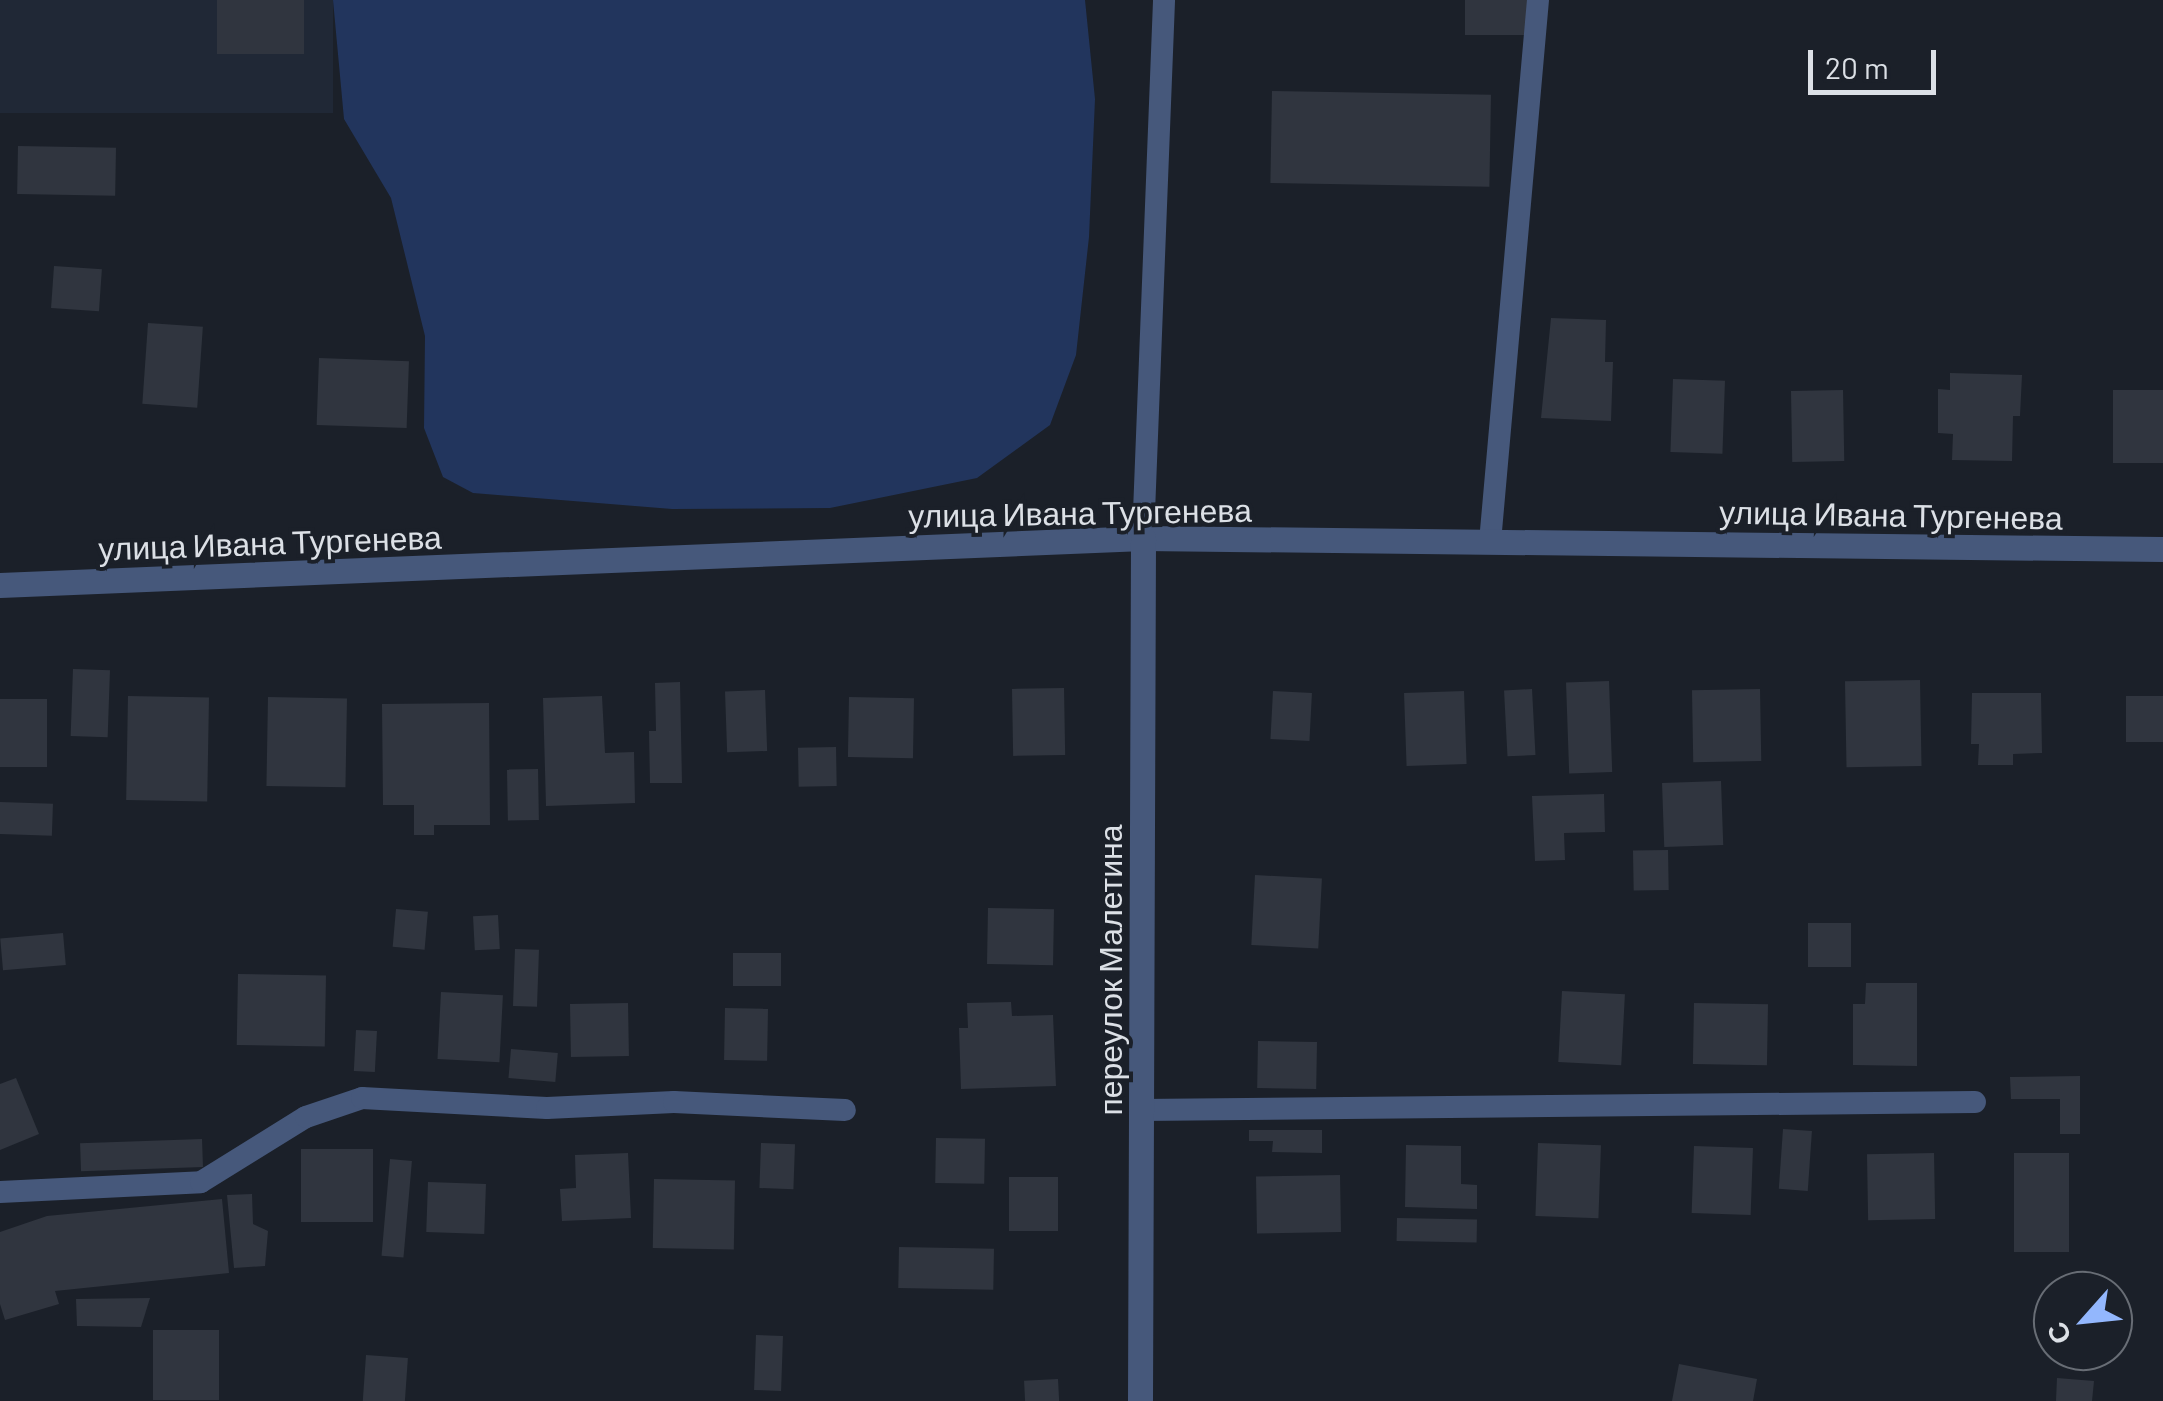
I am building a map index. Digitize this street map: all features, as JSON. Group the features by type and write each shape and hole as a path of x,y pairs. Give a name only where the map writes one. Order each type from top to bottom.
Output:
{"street":[{"name":"улица Ивана Тургенева","path":"0,585 1143,538 2163,549"},
{"name":"переулок Малетина","path":"1140,1401 1143,538"}],"lane":[{"path":"1143,538 1164,0"},
{"path":"1490,542 1538,0"},
{"path":"0,1192 201,1182 306,1117 362,1098 527,1108 674,1102 845,1110"},
{"path":"1141,1110 1974,1102"}],"shaded area":[{"path":"0,0 333,0 333,113 0,113"},
{"path":"333,0 1085,0 1095,99 1089,237 1076,355 1050,425 977,478 830,508 672,509 473,493 443,477 424,428 425,336 391,198 344,119"}],"building":[{"path":"217,0 304,0 304,54 217,54"},
{"path":"1465,0 1529,0 1529,35 1465,35"},
{"path":"1272,91 1491,95 1489,187 1270,183"},
{"path":"18,146 116,148 115,196 17,194"},
{"path":"54,266 102,269 99,311 51,308"},
{"path":"1551,318 1606,320 1605,362 1613,362 1611,421 1541,418"},
{"path":"148,323 203,327 197,408 142,404"},
{"path":"319,358 409,361 407,428 317,425"},
{"path":"1950,373 2022,375 2020,416 2013,416 2012,461 1952,460 1953,434 1938,433 1938,389 1950,390"},
{"path":"1673,379 1725,381 1722,454 1670,452"},
{"path":"1843,390 1844,461 1792,462 1791,391"},
{"path":"2113,390 2163,390 2163,463 2113,463"},
{"path":"73,669 110,670 108,737 71,736"},
{"path":"1920,680 1922,766 1847,767 1845,681"},
{"path":"1609,681 1612,772 1569,773 1566,683"},
{"path":"680,682 682,783 650,783 649,731 656,731 655,683"},
{"path":"1064,688 1065,755 1013,756 1012,689"},
{"path":"1532,689 1535,755 1507,756 1504,690"},
{"path":"1760,689 1761,761 1693,762 1692,690"},
{"path":"765,690 767,751 727,752 725,691"},
{"path":"1273,691 1312,693 1309,741 1270,739"},
{"path":"1464,691 1467,764 1407,766 1404,693"},
{"path":"1972,693 2041,693 2042,753 2013,754 2013,765 1978,765 1979,744 1971,744"},
{"path":"128,696 209,697 207,801 126,800"},
{"path":"602,696 605,753 634,752 635,803 546,806 543,698"},
{"path":"2126,696 2163,696 2163,742 2126,742"},
{"path":"268,697 347,698 345,787 266,786"},
{"path":"849,697 914,698 913,758 848,757"},
{"path":"0,699 47,699 47,767 0,767"},
{"path":"489,703 490,825 434,825 434,835 414,835 414,805 383,805 382,704"},
{"path":"836,747 837,786 799,787 798,748"},
{"path":"538,769 539,820 508,821 507,770"},
{"path":"1721,781 1723,845 1664,847 1662,783"},
{"path":"1604,794 1605,832 1564,833 1565,860 1535,861 1532,796"},
{"path":"0,802 53,804 52,836 0,834"},
{"path":"1668,850 1669,890 1634,891 1633,851"},
{"path":"1255,875 1322,879 1318,948 1251,945"},
{"path":"988,908 1054,909 1053,965 987,964"},
{"path":"396,909 428,912 425,950 393,947"},
{"path":"498,915 500,949 475,950 473,916"},
{"path":"1808,923 1851,923 1851,967 1808,967"},
{"path":"63,933 66,965 3,970 0,938"},
{"path":"515,949 539,950 537,1007 513,1006"},
{"path":"733,953 781,953 781,986 733,986"},
{"path":"238,974 326,976 325,1047 237,1045"},
{"path":"1866,983 1917,983 1917,1066 1853,1065 1853,1004 1865,1004"},
{"path":"1562,991 1625,994 1621,1065 1558,1062"},
{"path":"441,992 503,995 499,1062 437,1059"},
{"path":"1011,1002 1012,1016 1053,1015 1056,1086 961,1089 959,1028 968,1028 967,1003"},
{"path":"628,1003 629,1056 571,1057 570,1004"},
{"path":"1694,1003 1768,1004 1767,1065 1693,1064"},
{"path":"725,1008 768,1009 767,1061 724,1060"},
{"path":"356,1030 377,1031 375,1072 354,1071"},
{"path":"1258,1041 1317,1042 1316,1089 1257,1088"},
{"path":"511,1049 558,1053 555,1082 508,1078"},
{"path":"2080,1076 2080,1134 2060,1134 2060,1099 2011,1099 2010,1077"},
{"path":"16,1078 39,1134 0,1150 0,1084"},
{"path":"1783,1129 1812,1131 1808,1191 1779,1189"},
{"path":"1249,1130 1322,1130 1322,1153 1272,1152 1273,1141 1249,1141"},
{"path":"936,1138 985,1139 984,1184 935,1183"},
{"path":"202,1139 203,1167 81,1171 80,1143"},
{"path":"761,1143 795,1144 793,1189 759,1188"},
{"path":"1538,1143 1601,1145 1598,1218 1535,1216"},
{"path":"1406,1145 1461,1146 1461,1184 1477,1185 1477,1209 1405,1207"},
{"path":"1694,1146 1753,1148 1751,1215 1692,1213"},
{"path":"301,1149 373,1149 373,1222 301,1222"},
{"path":"628,1153 631,1218 562,1221 560,1189 576,1188 575,1155"},
{"path":"1934,1153 1935,1219 1868,1220 1867,1154"},
{"path":"2014,1153 2069,1153 2069,1252 2014,1252"},
{"path":"390,1159 412,1161 403,1258 382,1256"},
{"path":"1340,1175 1341,1232 1257,1233 1256,1176"},
{"path":"1009,1177 1058,1177 1058,1231 1009,1231"},
{"path":"654,1179 735,1180 734,1249 653,1248"},
{"path":"428,1182 486,1184 484,1234 426,1232"},
{"path":"252,1194 253,1224 268,1231 265,1266 234,1268 227,1195"},
{"path":"222,1199 229,1273 55,1291 59,1304 5,1320 0,1304 0,1232 47,1216"},
{"path":"1397,1218 1477,1219 1477,1242 1397,1241"},
{"path":"899,1247 994,1249 993,1290 898,1288"},
{"path":"150,1298 141,1327 77,1326 76,1299"},
{"path":"153,1330 219,1330 219,1400 153,1400"},
{"path":"756,1335 783,1336 781,1391 754,1390"},
{"path":"366,1355 408,1358 405,1401 363,1401"},
{"path":"1679,1364 1757,1379 1753,1401 1672,1401"},
{"path":"2057,1378 2094,1381 2092,1401 2056,1401"},
{"path":"1058,1379 1059,1401 1025,1401 1024,1381"}]}
